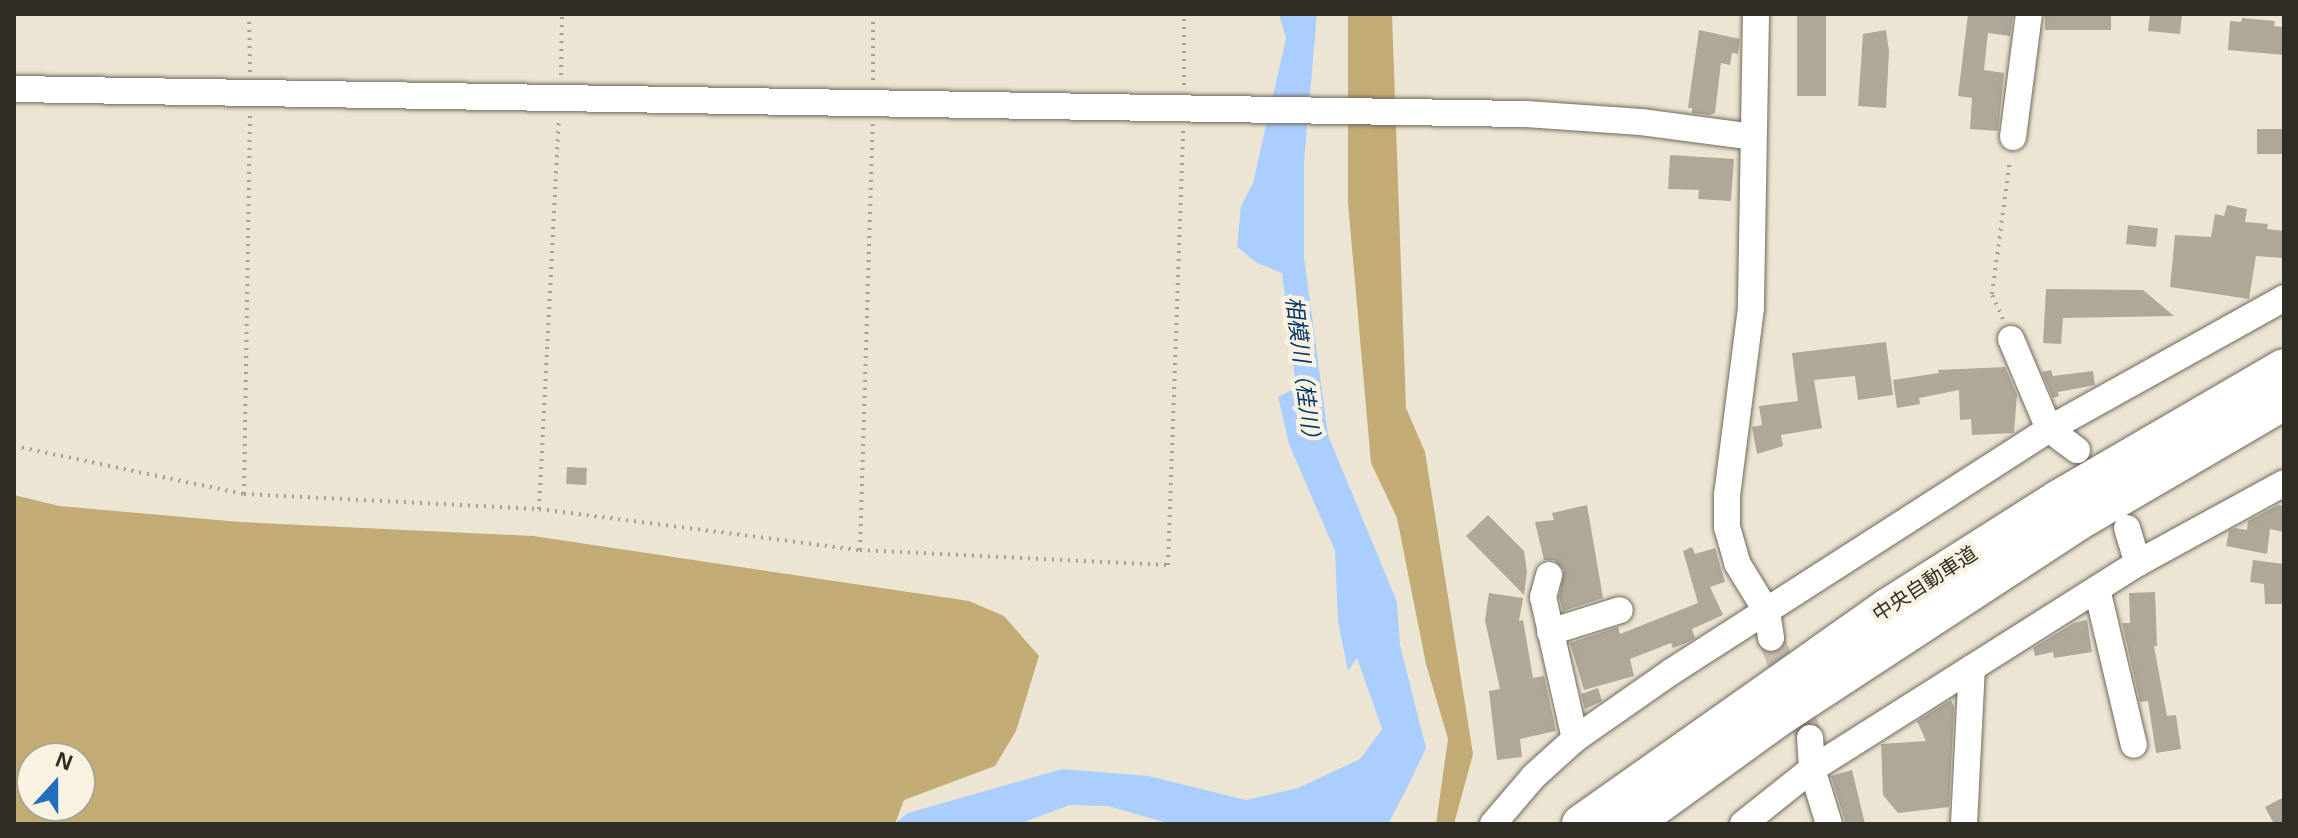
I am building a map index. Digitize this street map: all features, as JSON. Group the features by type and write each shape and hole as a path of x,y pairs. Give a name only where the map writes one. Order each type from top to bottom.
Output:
{"highway":[{"path":"2147,446 2284,359"},
{"name":"中央自動車道","path":"1581,824 1887,608 2147,446 2284,368"},
{"name":"中央自動車道","path":"1631,824 1776,719 2049,540 2284,401"}],"street":[{"path":"1756,14 1751,308 1727,495 1727,527 1737,563 1769,625"},
{"path":"2013,137 2029,14"},
{"path":"14,89 1220,107 1555,116 1641,122 1753,137"},
{"path":"1493,824 1534,776 1575,739 1671,672 1769,625 2049,429 2284,298"},
{"path":"2011,339 2049,429 2077,450"},
{"path":"1743,824 1812,769 2138,563 2284,483"},
{"path":"2127,528 2138,563"},
{"path":"1549,575 1543,597 1575,739"},
{"path":"2097,589 2134,745"},
{"path":"1550,632 1620,610"},
{"path":"1964,824 1972,668"},
{"path":"1810,738 1812,769 1829,824"}],"path":[{"path":"244,494 249,14"},
{"path":"539,509 562,14"},
{"path":"860,550 873,14"},
{"path":"14,446 244,494 539,509 860,550 1168,565 1184,107 1184,14"},
{"path":"2011,339 1992,294 2013,137"}],"shaded area":[{"path":"1348,14 1392,14 1406,408 1425,452 1473,754 1454,824 1436,824 1448,739 1426,664 1397,518 1371,463 1348,203"},
{"path":"14,495 59,506 240,522 533,536 969,601 1004,616 1039,656 1016,731 995,766 904,800 895,824 14,824"}],"water":[{"name":"相模川（桂川）","path":"1279,14 1317,14 1304,162 1304,257 1328,435 1397,602 1400,645 1426,748 1407,788 1388,824 1171,824 1108,806 1070,805 1019,824 894,824 908,813 1062,769 1149,776 1246,800 1298,788 1360,759 1382,729 1357,658 1348,671 1338,621 1335,551 1289,444 1278,397 1296,388 1282,273 1257,263 1237,247 1241,206 1253,183 1286,38"}],"building":[{"path":"1797,14 1826,14 1826,96 1797,96"},
{"path":"1968,14 2013,14 2010,36 1988,33 1984,70 2004,73 1998,131 1970,129 1972,98 1958,96"},
{"path":"2045,14 2111,14 2111,30 2045,30"},
{"path":"2150,14 2182,14 2180,34 2148,31"},
{"path":"2242,18 2275,21 2274,26 2283,27 2284,55 2228,50 2230,21 2241,22"},
{"path":"1699,30 1740,39 1738,54 1732,53 1730,65 1721,63 1715,113 1709,115 1692,113 1692,108 1688,108"},
{"path":"1886,30 1889,52 1886,108 1858,106 1863,34"},
{"path":"2257,129 2284,129 2284,154 2257,154"},
{"path":"1670,155 1734,159 1731,201 1698,199 1699,190 1668,189"},
{"path":"2227,205 2247,209 2245,222 2268,224 2267,229 2284,231 2283,258 2256,256 2249,299 2170,287 2175,235 2211,237 2215,214 2224,216"},
{"path":"2128,225 2158,228 2156,247 2126,244"},
{"path":"2046,289 2143,290 2174,316 2063,318 2061,344 2043,343"},
{"path":"1886,342 1893,395 1858,400 1855,376 1814,380 1822,428 1781,435 1783,446 1757,454 1752,427 1762,425 1759,406 1798,401 1792,353"},
{"path":"2005,367 2017,395 2014,433 1972,435 1971,419 1960,420 1959,390 1919,398 1920,404 1897,408 1893,380 1939,373 1938,370"},
{"path":"2051,370 2053,376 2093,371 2095,385 2058,392 2059,396 2053,398 2042,372"},
{"path":"567,467 587,468 586,485 566,484"},
{"path":"1587,505 1603,598 1563,611 1559,597 1564,570 1554,560 1544,560 1535,522 1554,520 1552,513"},
{"path":"2278,505 2284,506 2284,532 2270,529 2267,554 2226,546 2229,531 2235,528 2247,530 2248,521"},
{"path":"1488,515 1524,551 1527,572 1524,595 1466,536"},
{"path":"1692,547 1695,554 1715,548 1725,582 1710,587 1723,615 1692,629 1695,638 1686,643 1673,648 1671,643 1630,659 1634,676 1584,690 1570,643 1618,627 1620,634 1698,603 1683,551"},
{"path":"2253,560 2284,564 2284,604 2265,604 2264,584 2250,582"},
{"path":"2155,592 2157,646 2154,646 2167,716 2176,715 2181,749 2156,753 2148,701 2140,702 2122,623 2130,623 2129,593"},
{"path":"1489,593 1523,598 1519,621 1523,620 1533,678 1544,676 1556,731 1520,739 1522,757 1497,760 1489,691 1500,689 1485,620"},
{"path":"2087,620 2092,652 2054,658 2053,652 2035,656 2033,648 2074,623"},
{"path":"1598,688 1602,701 1585,709 1581,694"},
{"path":"1951,700 1954,707 1949,807 1898,813 1883,795 1881,744 1926,741 1917,721"},
{"path":"1852,770 1865,824 1846,824 1831,776"},
{"path":"2284,797 2284,824 2274,824 2265,807"}],"tunnel":[{"path":"1771,638 1810,738"}]}
